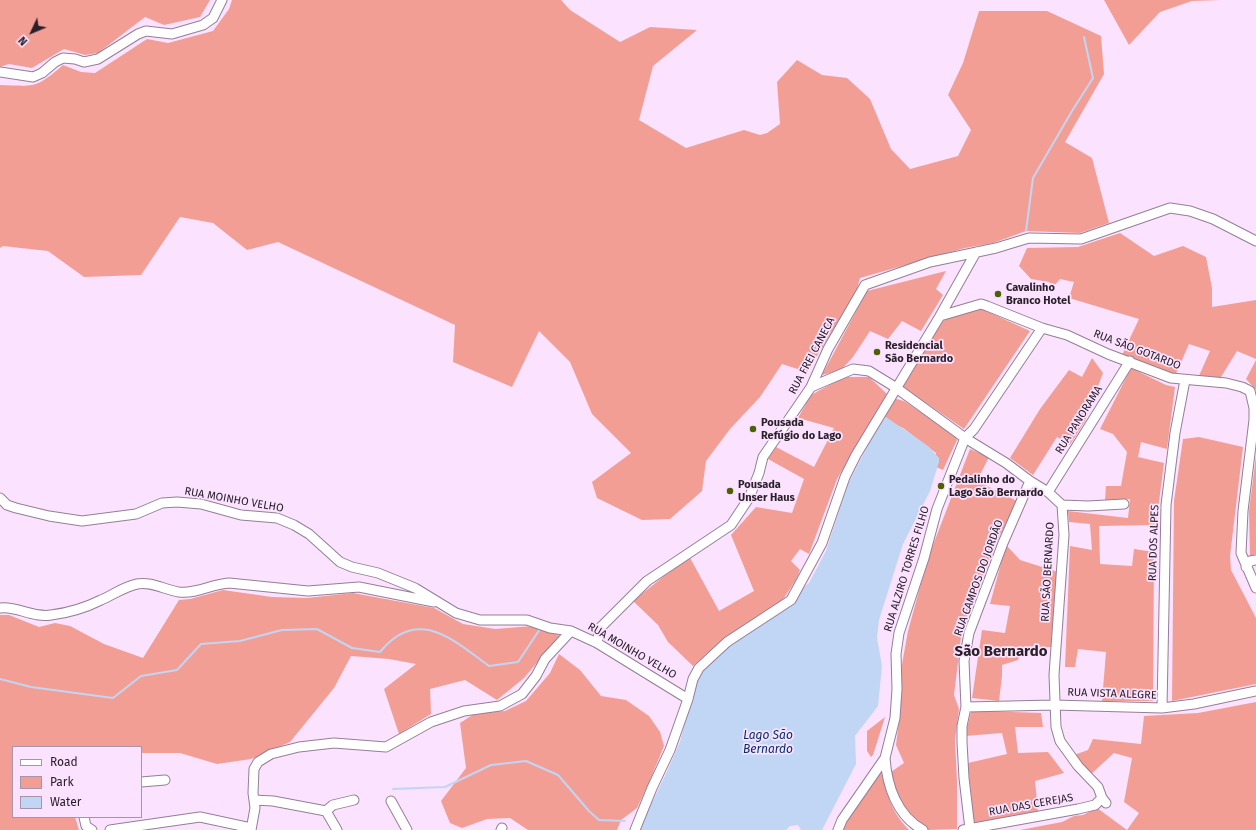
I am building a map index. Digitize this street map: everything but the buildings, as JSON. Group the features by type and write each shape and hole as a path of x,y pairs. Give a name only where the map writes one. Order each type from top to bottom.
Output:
{"street":[{"path":"0,72 30,77 42,73 55,62 63,58 75,59 84,62 98,59 141,33 152,30 172,34 203,24 212,18 222,0"},
{"name":"RUA FREI CANECA","path":"597,642 600,628 647,581 731,525 749,498 759,473 763,456 811,387 828,349 865,285 930,262 976,252 1028,238 1081,239 1170,208 1190,211 1213,219 1256,241"},
{"path":"635,830 652,788 670,750 698,668 727,642 791,600 822,543 845,477 896,387 940,316 976,252"},
{"name":"RUA SÃO GOTARDO","path":"940,316 981,304 1042,328 1067,335 1108,354 1130,361 1171,378 1233,384 1246,389 1252,396 1254,420 1243,511 1242,553 1246,567 1256,588"},
{"name":"RUA ALZIRO TORRES FILHO","path":"838,830 842,820 884,758 895,718 897,689 896,654 899,633 924,558 937,508 965,438 974,429 1042,328"},
{"name":"RUA PANORAMA","path":"1048,492 1130,361"},
{"path":"811,387 853,369 869,371 896,387 965,438 1006,462 1030,481 1048,492 1062,505 1088,506 1124,504"},
{"name":"RUA DOS ALPES","path":"1162,708 1166,505 1175,433 1185,380"},
{"name":"RUA CAMPOS DO JORDÃO","path":"966,829 962,742 962,726 966,707 964,660 969,633 1003,543 1030,481"},
{"name":"RUA MOINHO VELHO","path":"0,498 7,504 16,508 49,516 82,521 136,514 162,503 177,502 200,504 241,515 277,518 301,529 331,556 344,564 378,573 424,593 437,603 456,613 480,620 528,620 550,628 571,631 597,642 688,699"},
{"name":"RUA SÃO BERNARDO","path":"1062,505 1064,535 1054,675 1056,727 1060,741 1078,766 1098,787 1104,800"},
{"path":"1246,567 1250,561 1256,560"},
{"path":"0,608 8,607 31,615 50,616 80,608 129,586 145,583 176,592 188,593 225,584 308,591 359,587 437,603"},
{"path":"110,830 200,817 251,829 254,800 254,769 258,762 271,754 299,747 334,743 386,747 431,722 464,711 500,706 522,694 536,676 545,659 571,631"},
{"name":"RUA VISTA ALEGRE","path":"966,707 1054,705 1162,708 1194,704 1256,691"},
{"path":"884,758 886,776 893,796 904,814 923,830"},
{"path":"142,782 165,780"},
{"path":"254,800 273,801 326,812 337,830"},
{"path":"326,812 333,805 354,800"},
{"name":"RUA DAS CEREJAS","path":"966,829 1078,809 1095,805 1104,800"},
{"path":"391,801 406,830"},
{"path":"84,818 86,826 92,830"}],"green space":[{"path":"0,0 210,0 200,17 164,25 145,17 98,53 85,55 64,49 32,68 9,64 0,67"},
{"path":"232,0 561,0 570,10 620,42 650,27 697,30 653,66 639,120 686,148 744,130 760,135 767,133 780,124 777,82 797,60 822,75 847,78 870,99 891,149 910,169 958,156 971,130 948,95 963,63 979,11 1047,11 1101,36 1104,74 1065,142 1092,158 1109,223 1080,233 1026,231 993,243 965,248 860,278 856,293 807,372 782,364 760,397 730,429 706,461 702,491 670,519 642,520 597,498 592,482 631,453 592,414 570,362 539,331 512,387 453,362 455,325 278,242 247,250 213,223 180,217 141,275 84,277 48,251 3,246 0,248 0,85 21,86 34,84 40,82 63,65 81,72 95,73 147,39 168,43 213,31 229,9"},
{"path":"1104,0 1221,0 1192,1 1160,12 1129,45"},
{"path":"1120,233 1154,256 1183,246 1206,257 1212,288 1212,307 1256,300 1256,359 1237,351 1221,377 1198,378 1210,351 1189,344 1175,376 1122,355 1139,319 1069,298 1074,282 1060,279 1053,287 1049,282 1031,279 1019,266 1027,248 1078,247"},
{"path":"946,271 936,289 943,295 921,331 902,321 888,339 870,331 853,357 841,370 822,375 867,291"},
{"path":"984,310 1030,331 964,429 903,387 937,326 953,316 972,311"},
{"path":"1092,358 1103,373 1085,421 1070,445 1057,437 1033,475 1010,458 1040,409 1069,370 1082,377"},
{"path":"1256,360 1256,390 1246,379"},
{"path":"1131,368 1166,385 1175,387 1167,449 1141,442 1138,457 1164,463 1156,525 1099,526 1100,564 1132,566 1134,549 1154,552 1153,701 1102,701 1106,652 1078,649 1075,667 1065,667 1070,546 1092,550 1090,524 1069,522 1068,511 1128,518 1130,499 1105,500 1106,486 1121,486 1127,452 1113,434 1100,429"},
{"path":"844,377 869,377 887,394 837,479 809,554 800,549 791,561 800,570 796,579 781,604 724,638 693,666 668,642 658,625 633,601 689,556 719,611 754,591 731,535 756,507 792,513 804,479 768,459 776,447 814,467 834,428 798,418 811,395"},
{"path":"893,398 904,401 955,435 957,440 943,470 936,467 936,453 903,428 889,422 882,416"},
{"path":"1199,437 1243,447 1230,556 1231,570 1256,618 1256,684 1172,701 1174,501 1183,439"},
{"path":"970,449 989,457 977,481 1019,502 997,540 962,629 954,695 959,709 955,740 957,829 928,830 906,812 888,774 904,763 896,745 901,705 901,670 908,631 928,558"},
{"path":"1256,456 1256,554 1250,556 1249,511"},
{"path":"1006,545 1020,560 1058,572 1051,647 1022,650 1018,660 1002,665 999,701 972,698 982,630 1005,633 1010,606 990,604"},
{"path":"223,590 272,597 307,598 353,593 434,608 463,624 495,629 533,626 541,627 560,636 524,678 497,700 465,680 430,689 431,714 399,734 384,689 416,664 389,659 351,656 334,688 290,742 251,759 217,764 180,753 142,753 142,746 12,746 12,818 75,818 79,830 0,830 0,615 9,615 39,627 55,623 70,626 104,644 143,658 179,600 190,599"},
{"path":"559,654 580,670 601,696 626,700 649,716 660,732 664,746 637,808 621,820 617,830 528,830 510,818 487,819 462,828 450,823 441,801 466,768 460,723 474,714 505,711 526,701 550,673"},
{"path":"1256,702 1256,830 1127,830 1139,813 1124,802 1132,758 1114,753 1090,775 1074,755 1088,750 1093,739 1141,744 1144,716 1198,713"},
{"path":"971,712 1041,713 1043,727 1015,727 1018,753 1048,752 1064,773 1035,781 1038,811 974,823 968,763 1007,754 1002,733 965,736"},
{"path":"885,717 873,755 871,757 867,751 867,731"},
{"path":"881,772 894,810 909,830 843,830 844,826"},
{"path":"1097,808 1127,830 1020,830 1062,822 1074,816 1083,815"}],"water":[{"name":"Lago São Bernardo","path":"886,417 928,446 939,458 939,462 930,491 903,544 879,620 877,638 882,666 878,706 855,736 856,764 822,830 801,830 798,825 790,826 786,830 638,830 680,742 685,722 686,701 705,663 809,583 826,551 848,484 882,418"}],"waterway":[{"path":"1026,231 1033,178 1093,78 1084,37"},
{"path":"0,679 31,687 113,698 141,676 177,670 201,644 240,641 282,630 317,629 352,648 380,652 394,638 407,631 421,629 434,632 448,638 462,646 489,666 518,662 540,629"},
{"path":"393,789 445,787 491,765 526,761 558,775 589,811 599,820 625,821"}],"place":[{"name":"Cavalinho Branco Hotel","path":"998,294"},
{"name":"Residencial São Bernardo","path":"877,352"},
{"name":"Pousada Refúgio do Lago","path":"753,429"},
{"name":"Pedalinho do Lago São Bernardo","path":"941,486"},
{"name":"Pousada Unser Haus","path":"730,491"}],"district":[{"name":"São Bernardo","path":"1001,652"}]}
